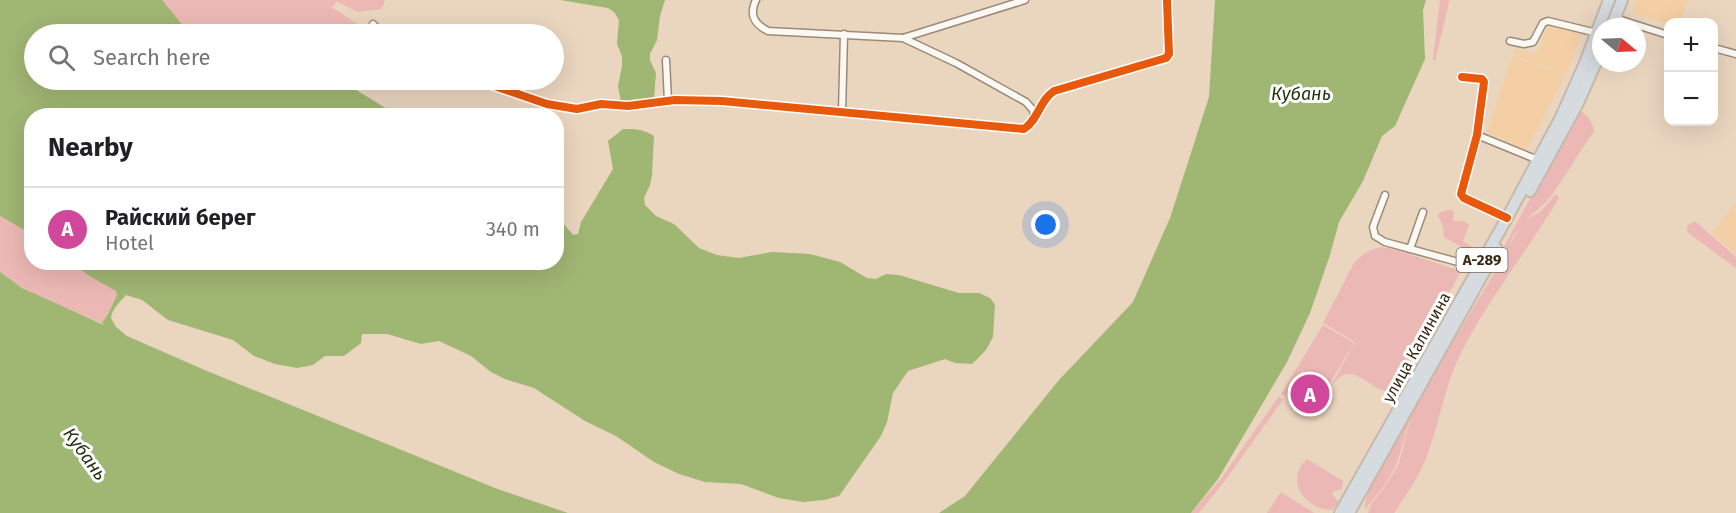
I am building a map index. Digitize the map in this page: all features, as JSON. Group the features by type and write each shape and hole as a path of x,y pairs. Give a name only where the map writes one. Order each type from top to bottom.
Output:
{"highway":[{"name":"улица Калинина","path":"1602,18 1609,0"},
{"path":"1615,18 1622,0"},
{"name":"улица Калинина","path":"1340,513 1507,218 1592,60"},
{"name":"улица Калинина","path":"1349,513 1566,124 1592,64"}],"street":[{"path":"756,0 753,5 753,17 758,25 768,31 903,38 1025,0"},
{"path":"506,90 547,104 577,109 601,104 628,106 668,101 722,102 1024,129 1054,91 1166,58 1169,54 1167,0"},
{"path":"1510,41 1524,44 1533,42 1543,23 1548,21 1592,32"},
{"path":"1646,30 1664,34"},
{"path":"842,112 844,34"},
{"path":"903,38 956,63 1026,102 1033,110 1034,119"},
{"path":"1718,49 1736,54"},
{"path":"666,60 668,101"},
{"path":"1462,77 1482,79 1484,82 1477,135 1461,194 1464,198 1507,218"},
{"path":"1477,135 1538,160"},
{"path":"1385,195 1373,227 1375,236 1385,242 1477,270"},
{"path":"1410,249 1424,212"}],"shaded area":[{"path":"162,0 385,0 382,9 357,12 336,1 334,6 330,6 357,24 182,24"},
{"path":"1440,0 1449,0 1435,61 1433,59"},
{"path":"1637,0 1688,0 1681,18 1664,18 1664,23 1632,13"},
{"path":"1550,25 1581,34 1566,75 1513,55 1515,49 1536,54"},
{"path":"1512,56 1565,76 1526,151 1487,132"},
{"path":"1580,111 1590,120 1594,132 1554,192 1526,220 1541,211 1556,194 1559,198 1484,313 1455,365 1428,453 1413,484 1394,513 1368,513 1371,504 1387,484 1399,463 1414,407 1506,253 1490,272"},
{"path":"1736,201 1736,254 1712,233"},
{"path":"1450,209 1454,212 1453,221 1464,221 1469,225 1463,241 1472,247 1472,250 1463,248 1444,237 1443,226 1438,216 1439,213"},
{"path":"0,216 24,230 24,270 81,270 116,290 117,293 102,323 40,297 0,275"},
{"path":"1695,221 1736,257 1736,268 1687,232 1687,226"},
{"path":"1382,247 1461,271 1399,385 1386,391 1361,378 1347,374 1331,386 1355,342 1323,323 1354,263 1366,252"},
{"path":"1323,325 1354,343 1328,386 1302,370 1286,397 1281,394"},
{"path":"1279,396 1284,400 1224,482 1199,513 1191,513 1220,480"},
{"path":"1411,416 1397,463 1386,484 1365,509 1366,500 1376,476"},
{"path":"1307,459 1343,481 1342,489 1332,494 1338,501 1331,510 1313,505 1301,492 1297,476 1300,467"},
{"path":"1281,492 1314,513 1267,513"}],"water":[{"path":"0,0 162,0 182,24 24,24 24,90 356,90 386,108 24,108 24,230 0,216"},
{"path":"560,0 665,0 657,40 650,54 650,60 656,73 654,98 648,102 621,102 618,86 622,56 617,44 619,20 614,12 608,8"},
{"name":"Кубань","path":"1215,0 1426,0 1423,10 1425,59 1395,126 1382,136 1363,181 1339,222 1310,313 1287,362 1218,479 1191,513 939,513 965,496 1059,380 1133,302 1170,218 1209,97"},
{"path":"623,129 635,129 654,136 652,175 644,198 645,205 656,216 674,224 699,248 717,255 739,258 772,252 810,254 840,262 867,278 876,279 886,274 899,275 959,293 979,293 990,298 995,305 993,337 986,350 972,364 955,363 945,359 908,371 893,393 887,422 881,436 839,496 803,502 779,498 741,484 705,482 679,474 654,462 616,436 585,421 534,388 505,379 491,372 471,356 439,341 421,344 387,334 362,334 361,343 344,356 325,356 313,365 297,368 275,364 254,356 233,340 168,320 142,300 126,295 111,318 116,327 127,336 207,371 495,488 568,513 0,513 0,272 22,288 104,325 102,323 109,313 117,294 116,291 81,270 564,270 564,224 573,235 578,234 581,222 613,169 608,141"}],"cycle path":[{"path":"506,90 547,104 577,109 601,104 628,106 675,100 722,101 1024,129 1033,121 1045,99 1054,91 1166,58 1169,54 1167,0"},
{"path":"1462,77 1482,79 1484,82 1477,135 1461,194 1464,198 1507,218"}],"place":[{"name":"Райский берег","path":"1310,394"}]}
